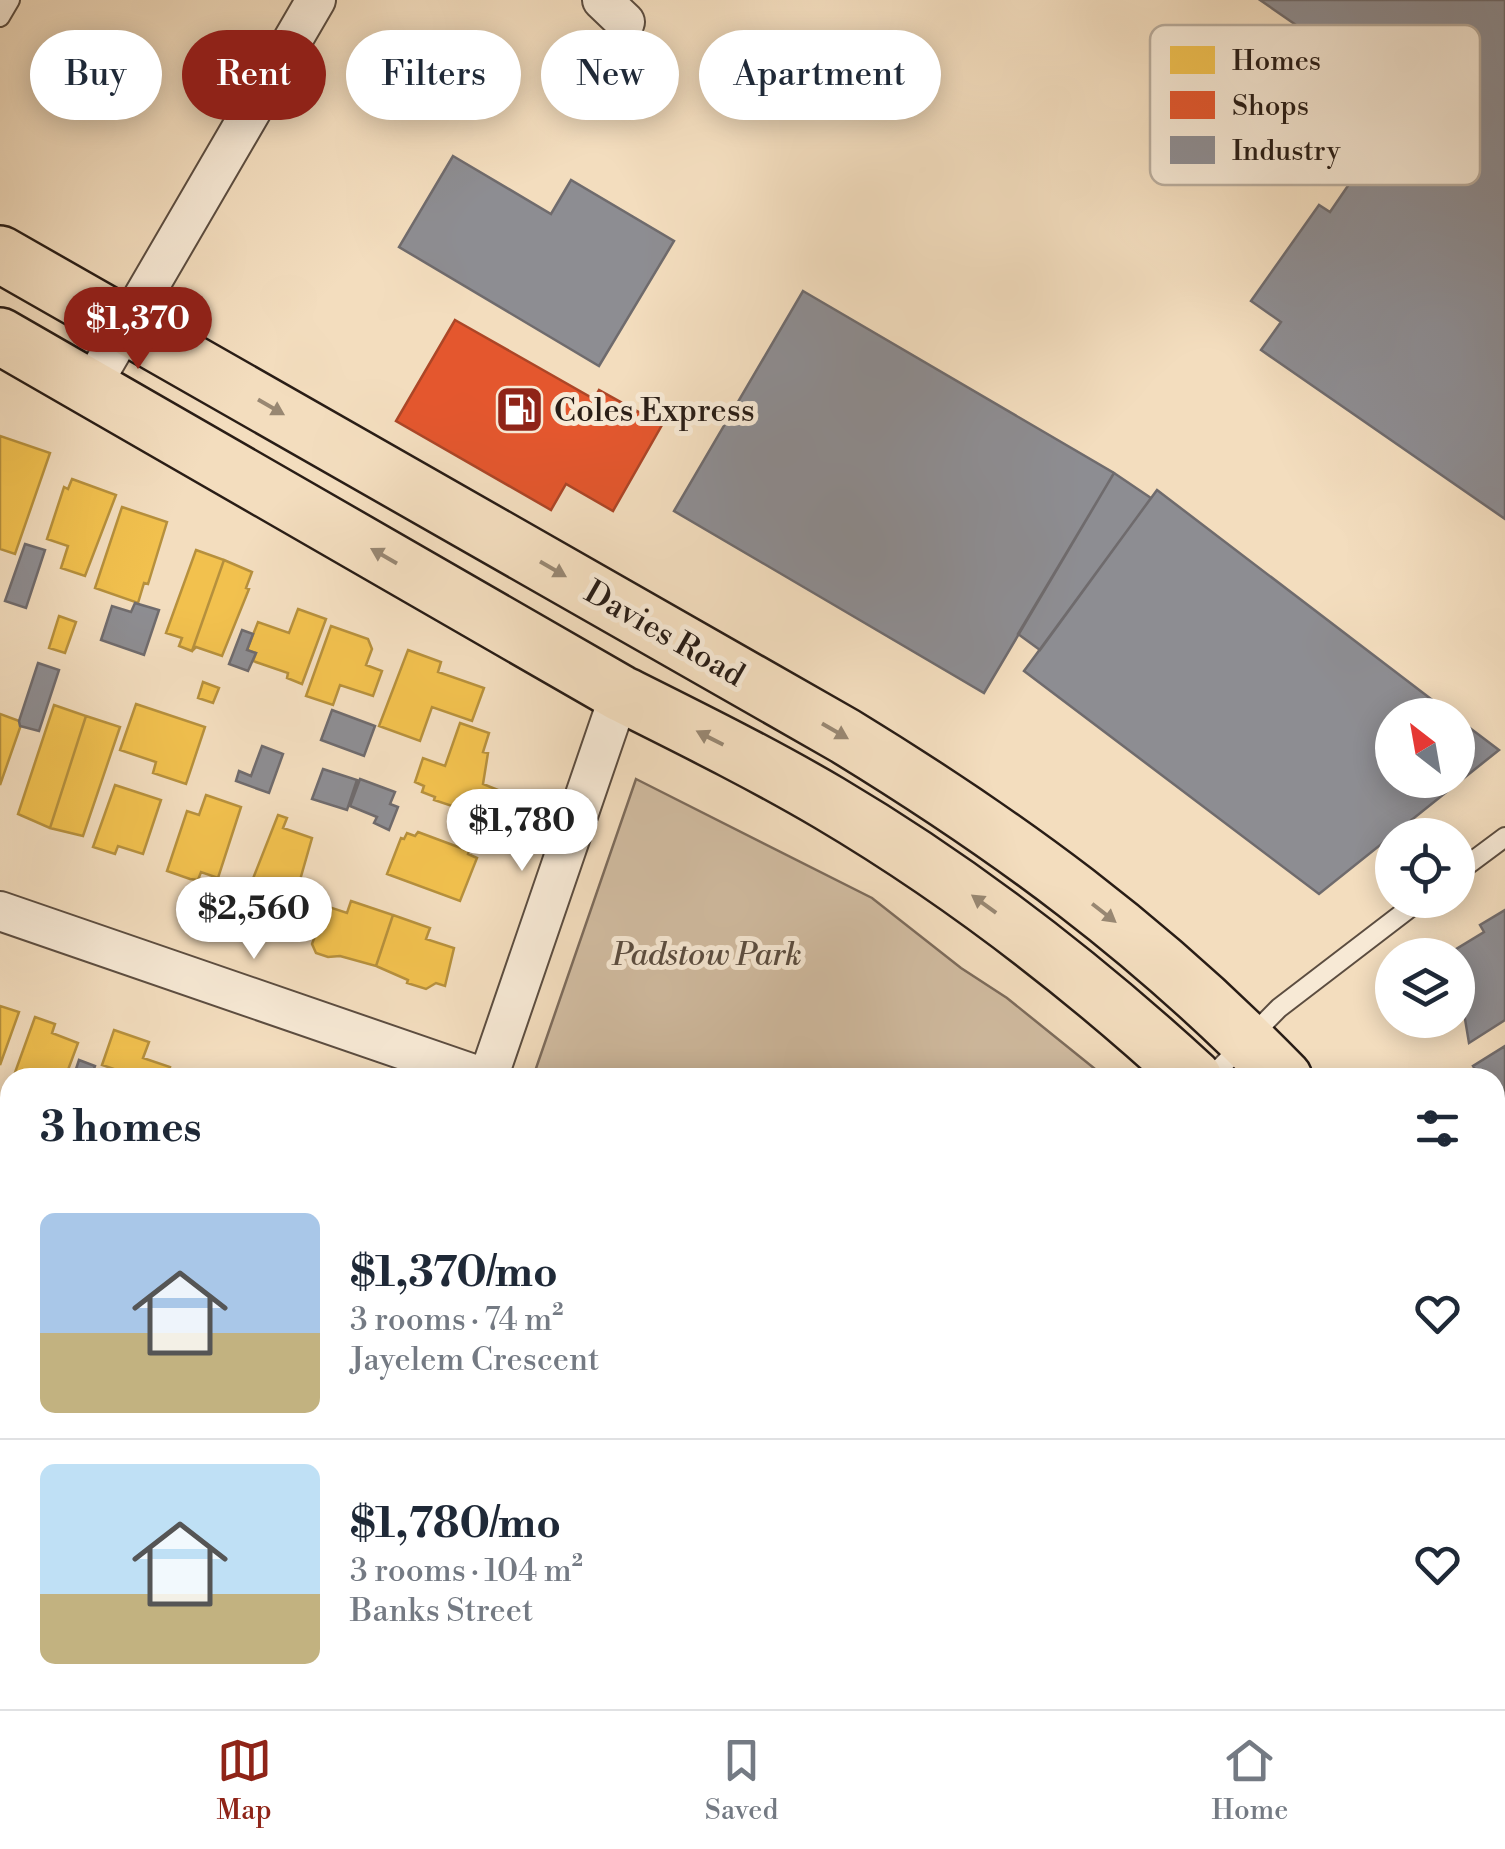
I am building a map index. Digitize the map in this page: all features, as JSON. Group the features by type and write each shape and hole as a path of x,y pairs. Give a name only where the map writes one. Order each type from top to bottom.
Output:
{"highway":[{"name":"Davies Road","path":"0,254 930,788 1015,845 1132,935 1247,1065"},
{"path":"0,336 620,693 826,802 960,887 1074,972 1183,1068"},
{"path":"345,450 369,491 440,548 603,647 618,672 620,693"}],"street":[{"path":"90,388 316,0"},
{"path":"489,1068 620,693"},
{"path":"0,911 457,1068"}],"lane":[{"path":"0,17 10,0"},
{"path":"1475,860 1505,838"},
{"path":"1247,1065 1278,1008 1396,918"}],"green space":[{"name":"Padstow Park","path":"636,779 872,898 1094,1068 536,1068"}],"building: Homes":[{"path":"0,436 50,453 15,554 0,549"},
{"path":"72,479 116,495 85,576 61,568 68,546 47,539 64,487 68,489"},
{"path":"122,507 167,522 148,584 144,583 138,603 95,588"},
{"path":"196,550 224,560 192,651 179,646 182,638 166,633"},
{"path":"224,560 252,572 246,588 249,589 222,656 196,647 192,651"},
{"path":"298,609 326,619 302,684 287,678 288,673 253,661 256,653 247,650 258,622 289,633"},
{"path":"59,616 76,622 65,653 49,648"},
{"path":"331,626 368,639 372,649 366,665 382,671 373,696 340,685 333,705 306,696"},
{"path":"408,650 441,662 438,672 484,688 472,721 432,707 420,741 379,726"},
{"path":"203,682 219,688 213,703 198,698"},
{"path":"136,704 205,727 186,784 153,773 156,762 120,750"},
{"path":"54,705 86,716 50,828 18,814"},
{"path":"0,714 22,722 0,785"},
{"path":"86,716 120,727 83,836 50,828"},
{"path":"460,723 489,733 483,752 488,753 483,784 498,790 488,818 434,800 435,797 422,792 424,786 415,782 423,758 445,766"},
{"path":"115,785 161,800 143,854 118,846 115,854 93,847"},
{"path":"206,795 241,807 218,878 201,872 198,880 190,879 167,871 187,811 199,815"},
{"path":"278,815 287,818 283,828 312,838 294,901 273,894 268,906 245,899"},
{"path":"418,832 469,851 477,858 460,901 387,874 401,838"},
{"path":"351,901 393,915 376,966 316,953 312,944 326,906 347,913"},
{"path":"393,915 430,928 426,939 454,948 445,986 436,983 426,989 376,966"},
{"path":"0,1006 19,1012 0,1065"},
{"path":"35,1017 55,1024 52,1033 78,1043 69,1068 17,1068"},
{"path":"114,1030 149,1042 143,1058 170,1067 111,1068 102,1065"}],"building: Shops":[{"name":"Coles Express","path":"455,320 594,399 599,390 662,425 613,511 566,484 551,510 396,421"}],"building: Industry":[{"path":"1260,0 1505,0 1505,519 1261,350 1281,322 1251,301 1319,205 1330,212 1348,185 1480,185 1480,25 1296,25"},
{"path":"453,156 551,214 571,180 674,241 599,366 399,247"},
{"path":"803,291 1114,473 984,693 674,511"},
{"path":"1114,473 1151,498 1040,650 1018,634"},
{"path":"1157,490 1430,698 1375,698 1375,798 1439,798 1414,818 1375,818 1375,849 1319,894 1024,671"},
{"path":"25,544 45,550 26,608 5,601"},
{"path":"135,603 159,610 144,655 101,640 112,606 131,612"},
{"path":"242,630 253,634 247,650 256,653 248,671 229,664"},
{"path":"38,663 59,670 39,731 20,726 19,721"},
{"path":"332,710 375,726 364,756 321,740"},
{"path":"1475,732 1499,750 1475,769"},
{"path":"262,746 283,754 269,793 236,781 239,771 251,776"},
{"path":"323,769 357,780 347,810 312,799"},
{"path":"360,779 395,792 390,804 398,807 389,830 374,823 377,817 350,806"},
{"path":"1505,910 1505,1020 1469,1043 1468,1038 1475,1038 1474,938 1484,932 1480,925"},
{"path":"1505,1046 1505,1068 1473,1066"},
{"path":"79,1060 95,1066 94,1068 76,1068"}],"place":[{"name":"Coles Express","path":"519,410"}]}
